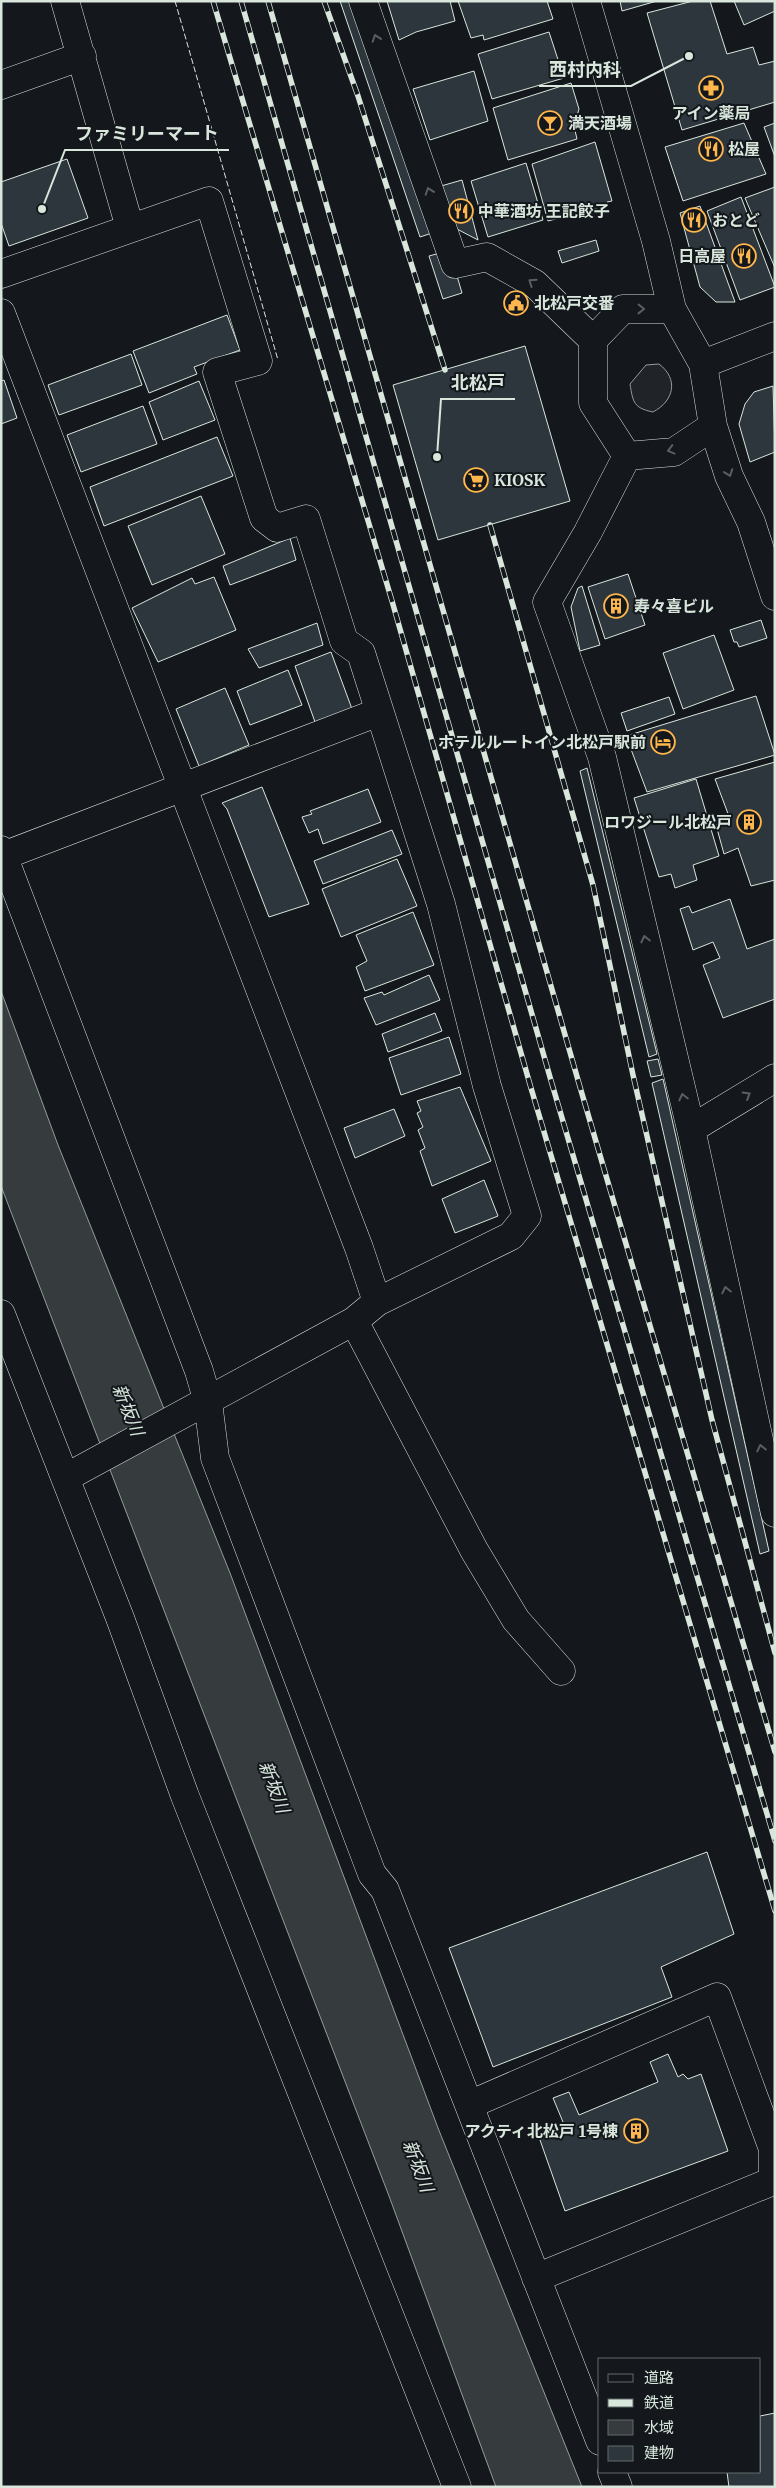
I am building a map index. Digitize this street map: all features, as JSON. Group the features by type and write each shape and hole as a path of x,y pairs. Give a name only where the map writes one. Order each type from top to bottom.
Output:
{"street":[{"path":"65,1 130,228"},
{"path":"363,1 454,264 487,257 510,269 535,284 593,340"},
{"path":"586,1 656,240 672,309 702,364 713,426 729,476 751,522 775,596"},
{"path":"1,85 82,56"},
{"path":"1,274 210,202 258,361 217,372 264,518 277,528 306,519 344,641 361,653 441,904 487,1086 526,1216 511,1236 377,1302 354,1321 65,1478"},
{"path":"627,456 594,403 593,340 623,309 672,309"},
{"path":"1,314 359,1248 377,1302"},
{"path":"702,364 775,336"},
{"path":"627,456 674,452 713,426"},
{"path":"627,456 588,532 546,602 602,757 691,1129 775,1513"},
{"path":"379,712 2,853 199,1370 208,1402 215,1458 372,1874 385,1890 598,2436"},
{"path":"691,1129 775,1078"},
{"path":"354,1321 474,1550 516,1620 561,1671"},
{"path":"4,1327 65,1478 185,1796 456,2487"},
{"path":"469,2105 717,1997 774,2150 774,2186 536,2278"},
{"path":"612,2473 618,2487"}],"shaded area":[{"path":"659,364 669,376 671,389 666,402 653,412 642,409 636,404 632,396 630,384 646,365"}],"water":[{"name":"新坂川","path":"1,991 58,1145 230,1573 438,2128 582,2487 496,2487 389,2196 1,1186"}],"building":[{"path":"340,1 350,1 432,233 420,237"},
{"path":"387,1 450,1 455,21 416,32 399,40"},
{"path":"458,1 547,1 553,19 484,40 483,35 471,38"},
{"path":"620,1 657,1 622,11"},
{"path":"693,1 710,1 727,54 753,47 759,65 775,61 775,102 682,130 647,13"},
{"path":"734,1 775,1 775,11 744,25"},
{"path":"549,32 564,78 492,99 478,54"},
{"path":"474,71 488,121 430,140 413,89"},
{"path":"571,83 579,109 574,126 577,139 508,160 493,108"},
{"path":"744,123 766,174 683,201 665,147"},
{"path":"775,123 775,157 764,127"},
{"path":"595,142 612,201 607,202 608,205 548,221 532,164"},
{"path":"67,159 88,218 9,246 1,223 1,182"},
{"path":"526,163 543,220 488,237 471,181"},
{"path":"462,180 478,240 455,228 441,186"},
{"path":"775,187 775,268 745,198"},
{"path":"741,197 775,287 740,300 707,211"},
{"path":"700,206 735,302 716,302 700,287 680,213"},
{"path":"596,240 599,251 562,263 558,251"},
{"path":"440,253 449,277 457,276 462,293 443,299 429,256"},
{"path":"227,315 240,350 194,367 197,374 149,393 133,351"},
{"path":"525,346 570,501 438,540 393,385"},
{"path":"131,354 142,385 59,415 48,385"},
{"path":"4,380 17,418 1,424 1,381"},
{"path":"199,381 215,420 163,440 149,402"},
{"path":"773,386 775,452 750,462 739,424 745,404 754,392"},
{"path":"143,406 157,444 81,472 67,435"},
{"path":"217,437 233,476 104,526 90,487"},
{"path":"201,496 225,554 152,585 128,526"},
{"path":"290,538 296,560 230,585 223,566"},
{"name":"寿々喜ビル","path":"628,574 645,625 605,639 588,587"},
{"path":"214,577 236,630 158,662 132,608 192,578 195,584"},
{"path":"582,586 600,645 580,651 571,607 578,588"},
{"path":"761,620 767,638 739,647 737,642 734,642 730,630"},
{"path":"317,623 323,645 259,668 248,649"},
{"path":"714,635 734,690 683,709 663,653"},
{"path":"331,652 352,709 315,722 295,666"},
{"path":"288,670 302,705 250,725 237,691"},
{"path":"225,688 249,745 199,766 176,709"},
{"path":"756,696 775,755 647,792 626,736"},
{"path":"669,697 675,714 627,731 621,713"},
{"name":"ロワジール北松戸","path":"775,762 775,880 751,886 738,848 724,854 716,825 730,819 715,779"},
{"path":"587,768 657,1054 649,1057 580,771"},
{"path":"696,779 719,856 693,865 697,880 675,888 671,874 659,877 634,798"},
{"path":"262,787 309,904 269,917 227,809 222,803"},
{"path":"368,789 381,822 323,844 318,829 309,833 302,817 312,814 310,811"},
{"path":"392,830 402,854 323,884 314,861"},
{"path":"397,859 417,906 341,937 322,889"},
{"path":"730,899 747,949 775,939 775,999 723,1018 703,965 720,958 713,942 693,950 680,909 689,906 692,913"},
{"path":"413,912 434,965 365,991 356,967 367,961 356,935"},
{"path":"429,975 440,1000 376,1025 364,998 382,992 384,995"},
{"path":"435,1013 442,1031 388,1052 382,1034"},
{"path":"449,1037 461,1074 401,1095 389,1058"},
{"path":"658,1059 662,1075 651,1077 647,1061"},
{"path":"663,1079 769,1551 760,1554 652,1083"},
{"path":"460,1087 491,1161 432,1186 420,1151 425,1148 418,1130 423,1127 417,1113 421,1111 417,1101"},
{"path":"394,1109 405,1136 355,1158 344,1128"},
{"path":"484,1180 498,1216 455,1233 442,1199"},
{"path":"707,1852 734,1934 661,1967 672,1997 493,2067 449,1948"},
{"name":"アクティ北松戸 1号棟","path":"668,2054 678,2077 683,2074 688,2079 701,2074 728,2151 565,2211 540,2140 563,2122 553,2098 569,2092 579,2115 658,2082 650,2062"},
{"path":"775,2413 775,2487 729,2487 727,2473 761,2473 761,2416"}],"railway":[{"path":"213,1 392,601 531,1088 775,1911"},
{"path":"241,1 552,1084 775,1841"},
{"path":"268,1 580,1087 775,1752"},
{"path":"324,1 358,96 445,370"},
{"path":"490,525 593,885 633,1075 712,1420 775,1653"}],"fence":[{"path":"175,1 278,360"}],"place":[{"name":"西村内科","path":"689,56"},
{"name":"アイン薬局","path":"711,88"},
{"name":"満天酒場","path":"550,123"},
{"name":"松屋","path":"711,149"},
{"name":"ファミリーマート","path":"42,209"},
{"name":"中華酒坊 王記餃子","path":"461,211"},
{"name":"おとど","path":"694,220"},
{"name":"日高屋","path":"744,256"},
{"name":"北松戸交番","path":"516,303"},
{"name":"北松戸","path":"437,457"},
{"name":"KIOSK","path":"476,480"},
{"name":"寿々喜ビル","path":"616,606"},
{"name":"ホテルルートイン北松戸駅前","path":"663,742"},
{"name":"ロワジール北松戸","path":"749,822"},
{"name":"アクティ北松戸 1号棟","path":"636,2131"}]}
